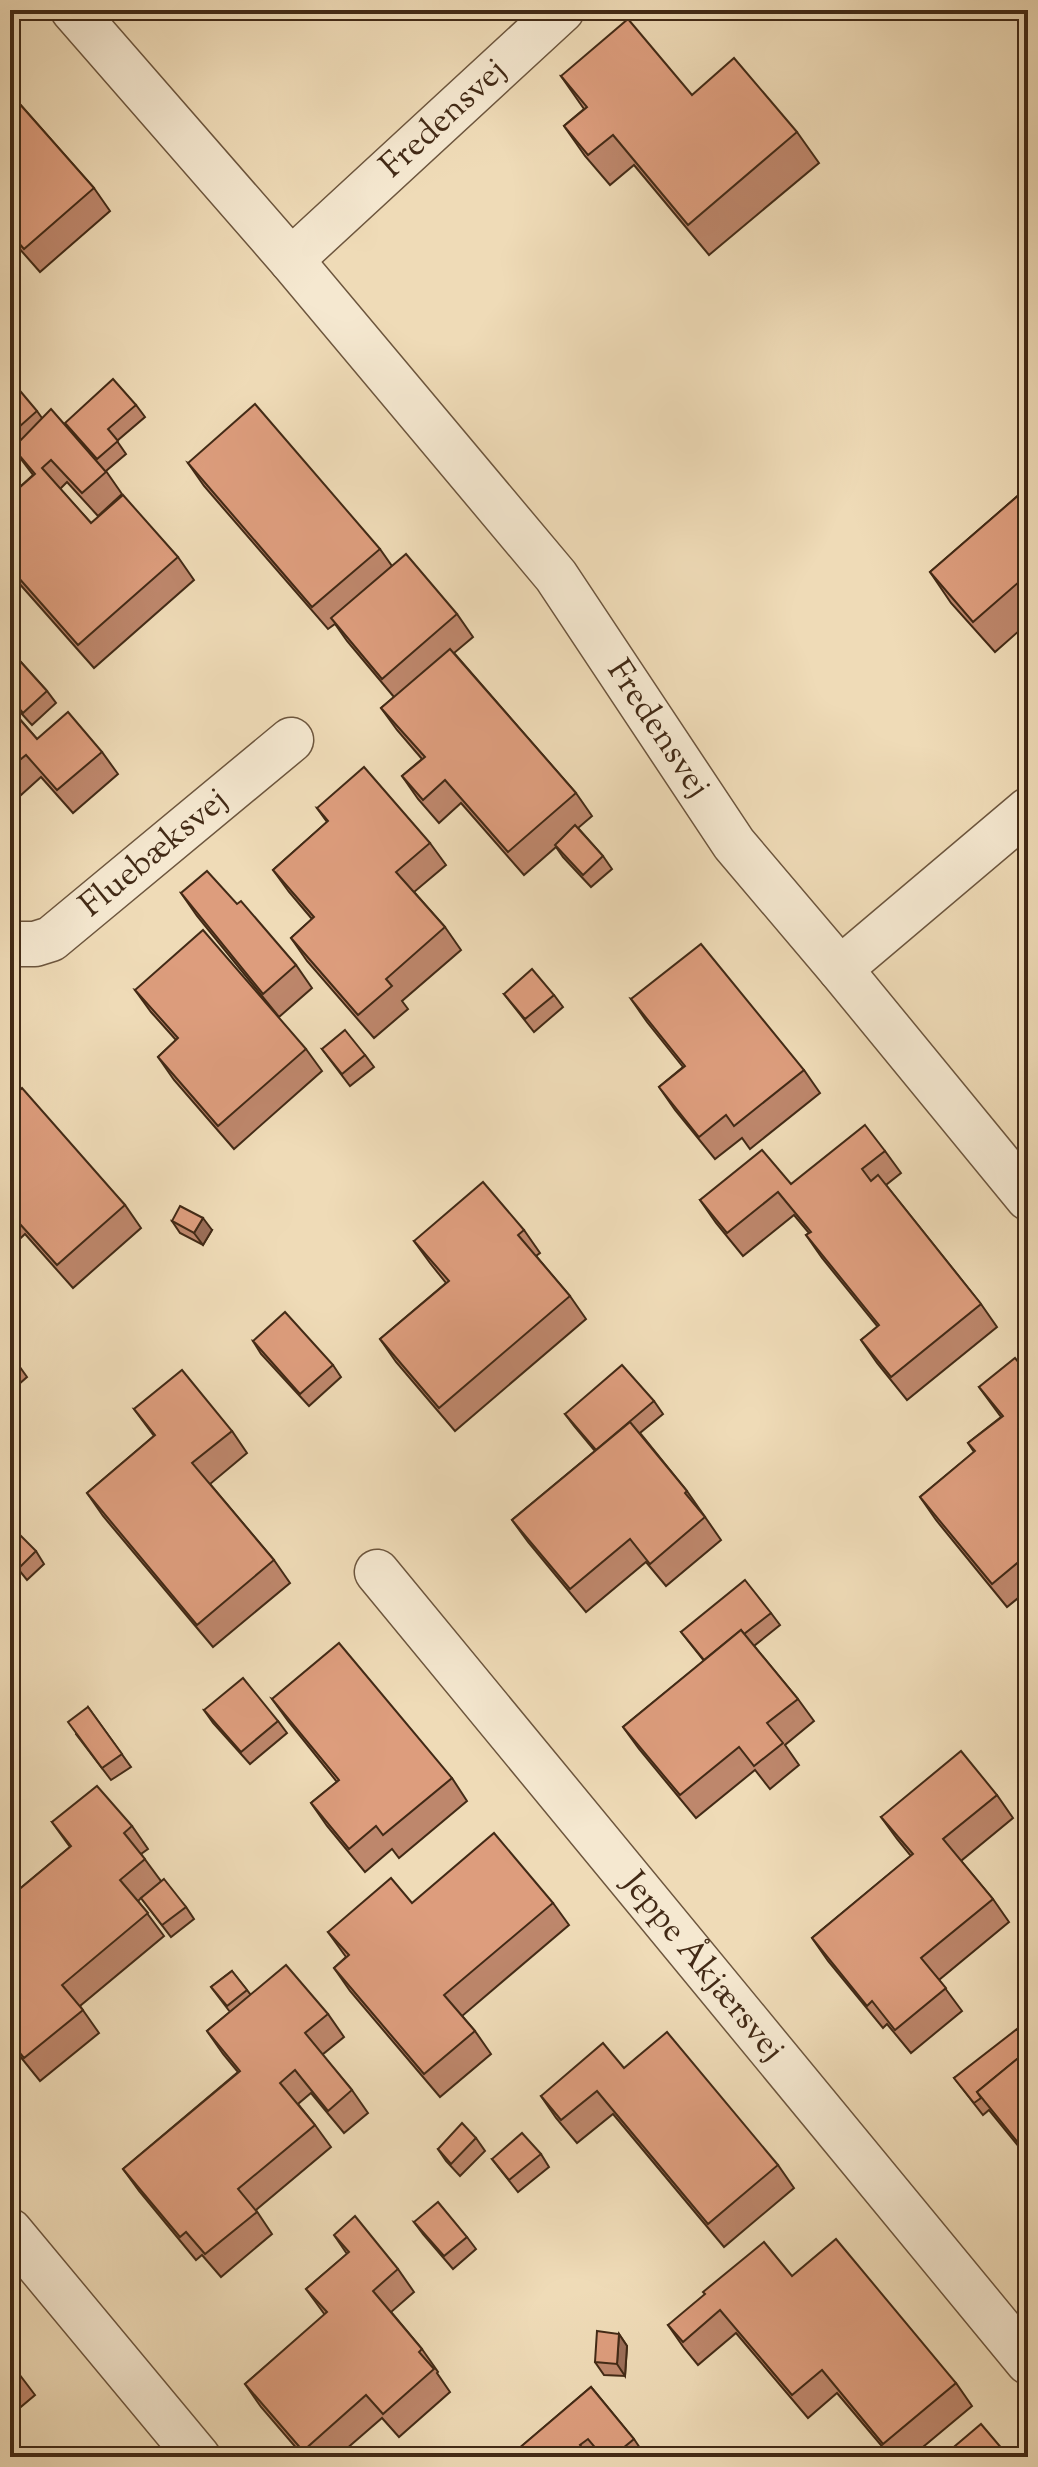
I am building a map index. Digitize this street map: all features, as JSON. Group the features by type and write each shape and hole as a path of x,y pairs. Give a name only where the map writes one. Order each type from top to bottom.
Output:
{"street":[{"name":"Fredensvej","path":"73,10 291,260 556,576 734,844 1028,1198"},
{"name":"Fredensvej","path":"291,260 562,10"},
{"name":"Fluebæksvej","path":"10,944 35,944 51,939 291,740"},
{"path":"840,969 1028,810"},
{"name":"Jeppe Åkjærsvej","path":"377,1572 1028,2362"},
{"path":"10,2231 198,2457"}],"building":[{"path":"628,19 692,95 734,58 797,132 688,225 613,135 588,155 564,126 587,107 561,76"},
{"path":"10,93 94,188 24,249 10,233"},
{"path":"113,379 136,405 108,429 118,441 97,459 65,423"},
{"path":"21,392 37,411 10,435 10,401"},
{"path":"255,404 380,549 312,607 188,463"},
{"path":"51,409 106,472 82,493 51,460 42,468 91,523 123,495 178,557 78,645 10,568 10,496 35,474 13,448"},
{"path":"1028,487 1028,574 973,622 930,572"},
{"path":"406,554 457,614 382,679 331,618"},
{"path":"450,649 576,793 508,852 445,780 423,800 402,776 425,757 381,708"},
{"path":"10,650 47,691 23,713 10,698"},
{"path":"10,708 37,739 68,712 102,752 57,790 26,755 10,768"},
{"path":"364,767 430,843 396,872 445,927 386,979 392,986 358,1015 291,938 314,917 273,870 328,821 317,808"},
{"path":"575,825 603,856 583,875 555,845"},
{"path":"207,871 237,904 241,901 296,965 263,994 181,893"},
{"path":"203,930 306,1049 218,1126 158,1057 178,1038 135,990"},
{"path":"701,944 804,1070 734,1126 726,1115 699,1137 659,1087 685,1066 631,999"},
{"path":"532,969 554,995 525,1019 504,994"},
{"path":"345,1030 365,1055 342,1074 322,1049"},
{"path":"10,1086 16,1094 22,1088 125,1205 57,1265 10,1213"},
{"path":"865,1125 885,1151 862,1169 871,1181 878,1175 981,1304 891,1377 861,1340 879,1325 806,1235 811,1232 778,1192 727,1233 700,1200 762,1150 791,1184"},
{"path":"483,1182 524,1230 518,1235 570,1296 439,1408 380,1339 449,1281 414,1241"},
{"path":"180,1206 203,1218 194,1233 172,1221"},
{"path":"285,1312 333,1365 300,1394 253,1341"},
{"path":"1015,1358 1028,1374 1028,1554 992,1584 920,1497 975,1451 968,1443 1003,1416 979,1387"},
{"path":"622,1365 654,1401 596,1450 565,1414"},
{"path":"182,1370 232,1431 192,1463 274,1560 197,1625 87,1493 155,1435 134,1409"},
{"path":"630,1422 705,1517 650,1564 630,1539 570,1589 512,1520"},
{"path":"19,1534 36,1551 19,1568 10,1557 10,1543"},
{"path":"745,1580 771,1613 744,1634 741,1630 704,1660 681,1632"},
{"path":"741,1630 798,1699 767,1723 783,1743 754,1766 739,1747 680,1795 623,1727"},
{"path":"339,1643 452,1778 383,1835 376,1826 349,1849 311,1803 339,1780 272,1699"},
{"path":"243,1678 278,1721 241,1752 204,1710"},
{"path":"88,1707 122,1754 102,1768 68,1722"},
{"path":"961,1751 997,1795 943,1839 993,1899 921,1958 946,1988 895,2030 872,2001 867,2006 812,1938 913,1854 881,1817"},
{"path":"97,1786 132,1826 124,1833 145,1859 120,1880 148,1913 62,1985 83,2010 24,2058 10,2041 10,2017 16,2012 10,2005 10,1897 71,1846 52,1822"},
{"path":"494,1833 553,1903 444,1995 475,2031 424,2074 334,1968 349,1955 328,1932 391,1878 412,1903"},
{"path":"164,1879 186,1907 162,1925 141,1898"},
{"path":"286,1965 328,2014 305,2033 352,2090 328,2111 295,2070 280,2083 315,2125 238,2189 257,2212 205,2254 186,2232 180,2237 123,2169 240,2071 207,2031"},
{"path":"232,1971 247,1990 227,2006 211,1987"},
{"path":"1017,2029 1028,2044 1028,2050 977,2092 981,2098 974,2103 954,2078"},
{"path":"667,2032 778,2165 708,2224 597,2091 561,2120 541,2096 603,2043 624,2068"},
{"path":"1028,2050 1028,2155 977,2092"},
{"path":"462,2123 476,2138 451,2164 438,2149"},
{"path":"522,2133 541,2154 509,2180 492,2159"},
{"path":"438,2202 467,2237 444,2256 414,2222"},
{"path":"355,2216 398,2269 373,2291 422,2349 419,2352 434,2369 383,2414 366,2395 303,2451 245,2384 327,2312 306,2289 349,2252 334,2235"},
{"path":"836,2239 956,2383 883,2444 822,2370 792,2395 720,2310 683,2342 668,2325 764,2242 792,2276"},
{"path":"597,2331 619,2334 617,2364 595,2362"},
{"path":"10,2362 19,2372 10,2380"},
{"path":"591,2387 634,2439 612,2457 603,2457 588,2439 580,2445 590,2457 523,2457 517,2450"},
{"path":"981,2424 1009,2457 942,2457"}]}
